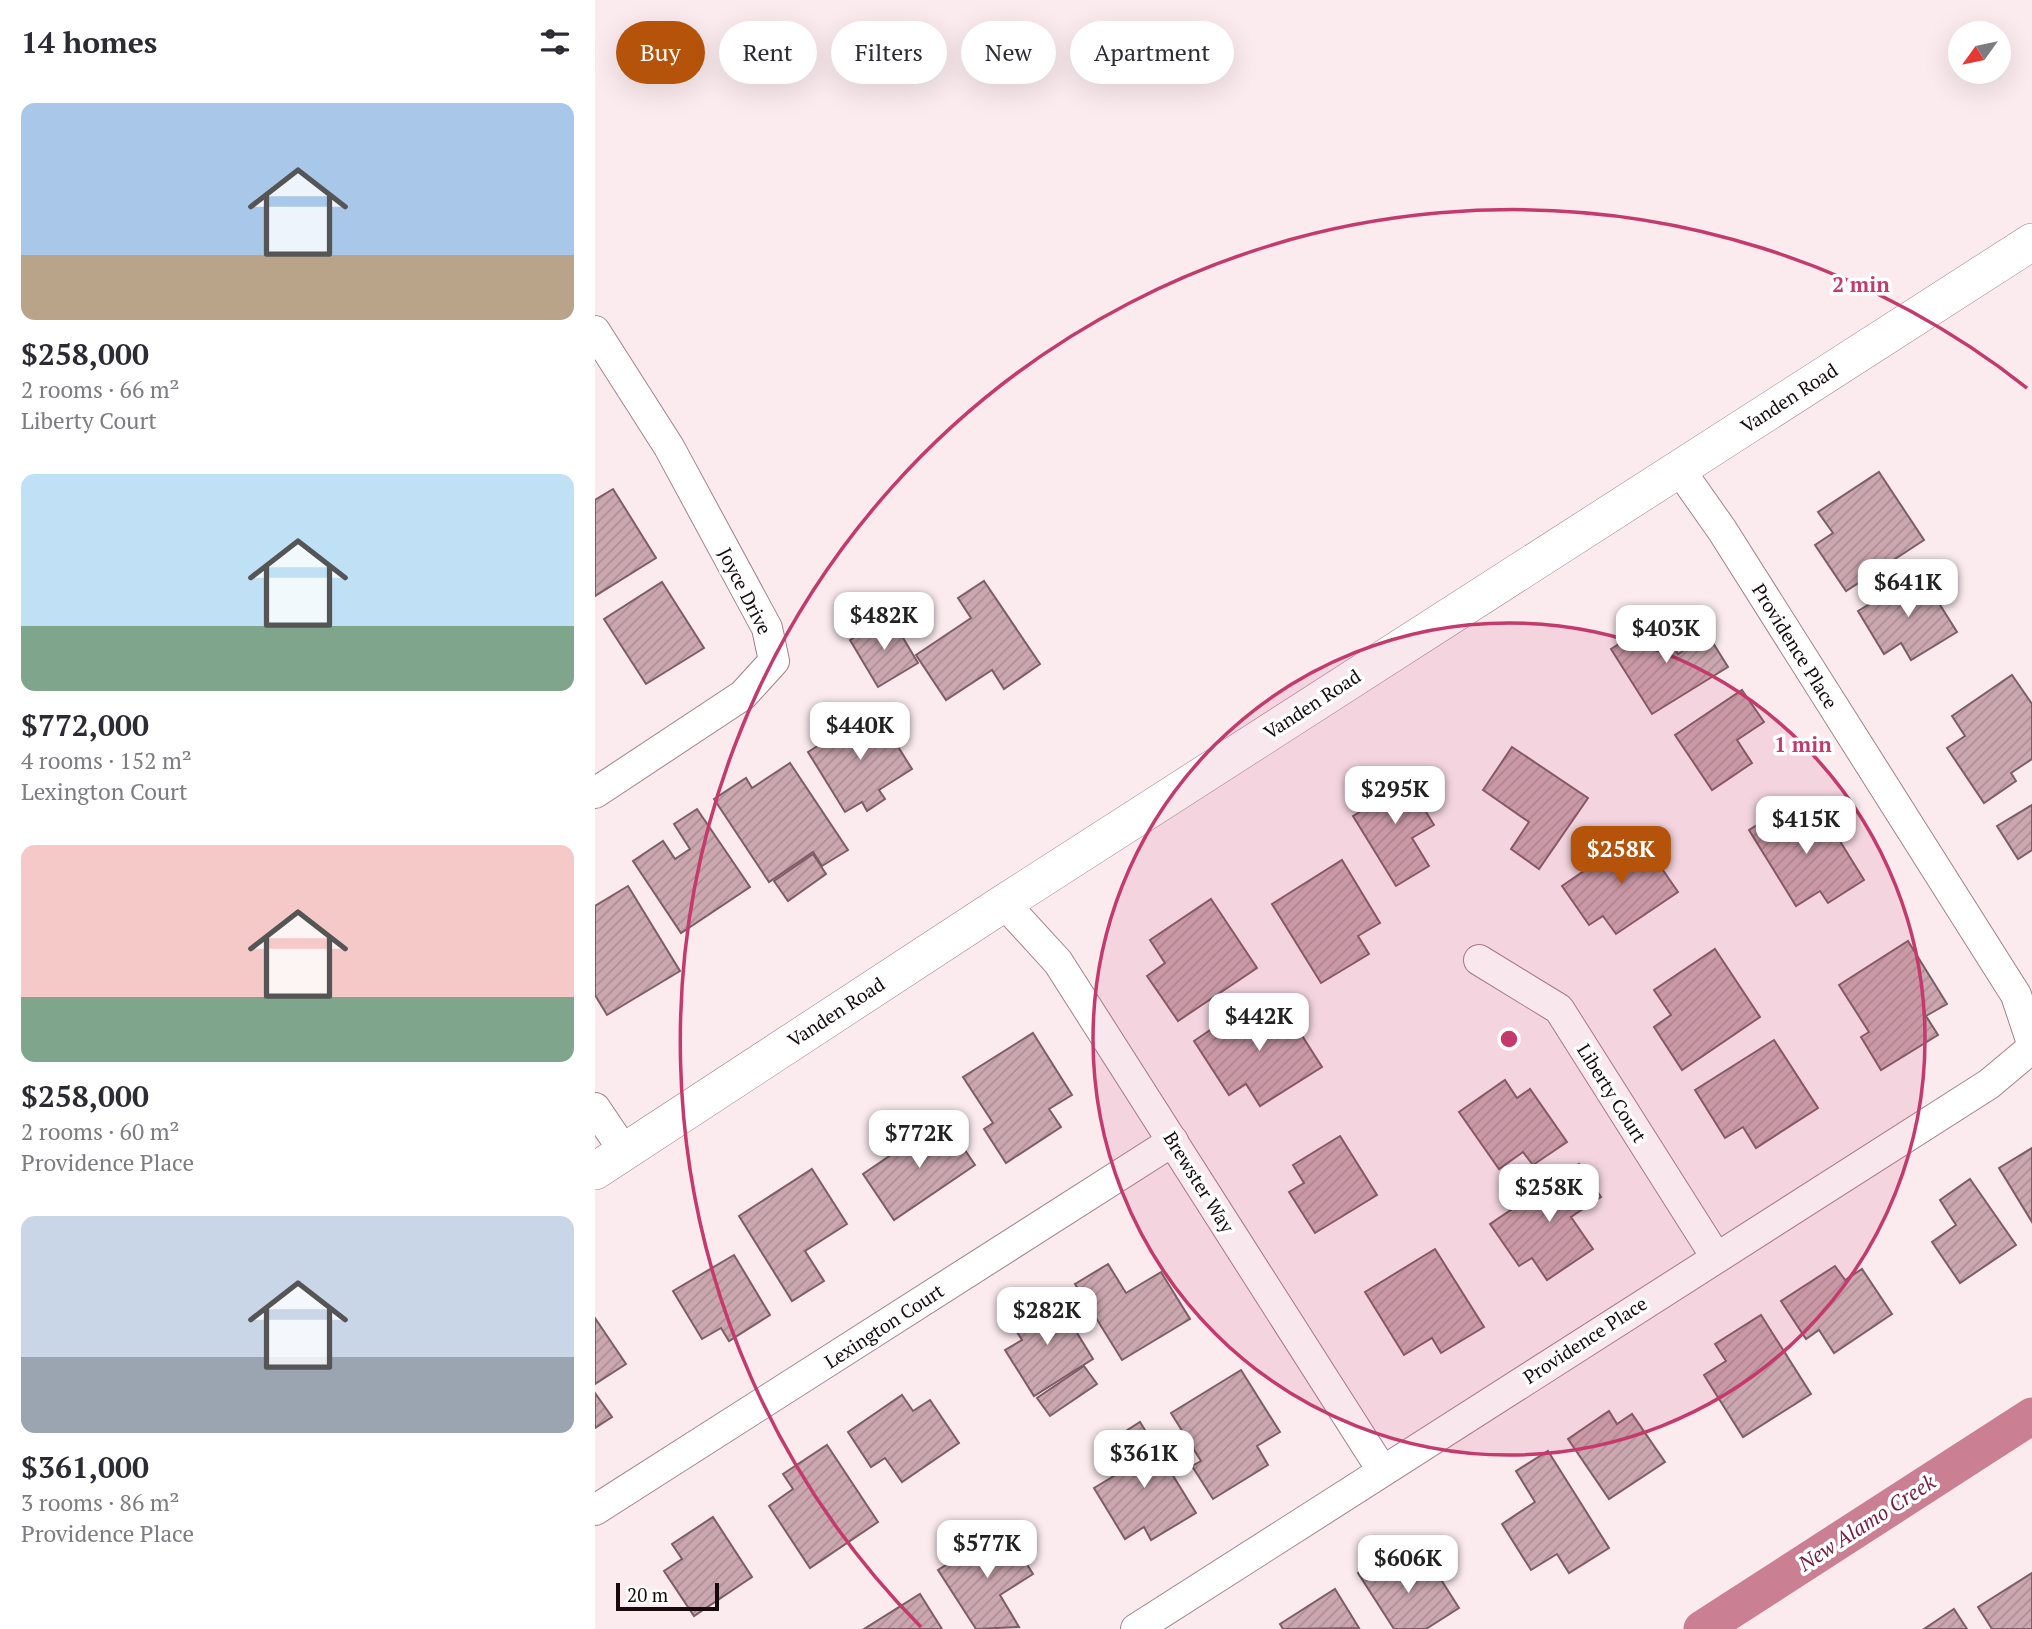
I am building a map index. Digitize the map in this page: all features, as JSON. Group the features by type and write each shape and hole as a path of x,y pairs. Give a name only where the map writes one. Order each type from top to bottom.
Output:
{"street":[{"name":"Vanden Road","path":"610,1161 1004,903 2032,242"},
{"name":"Joyce Drive","path":"595,331 669,447 767,628 774,661 744,695 595,793"},
{"name":"Providence Place","path":"1136,1629 1989,1084 2032,1045 2016,995 1722,530 1679,469"},
{"name":"Brewster Way","path":"1004,903 1058,962 1382,1470"},
{"name":"Liberty Court","path":"1479,960 1559,1009 1716,1257"},
{"path":"595,1108 610,1161"},
{"name":"Lexington Court","path":"595,1510 1173,1141"}],"building":[{"path":"1879,472 1924,540 1846,591 1815,545 1833,533 1818,512"},
{"path":"613,489 656,558 595,596 595,500"},
{"path":"1920,573 1957,632 1911,660 1901,643 1884,654 1858,611"},
{"path":"984,581 1040,664 1004,689 992,670 946,700 916,655 971,618 958,598"},
{"path":"662,582 704,648 646,684 604,619"},
{"path":"890,616 918,663 878,687 850,640"},
{"path":"1657,620 1678,654 1708,635 1728,667 1652,714 1611,649"},
{"path":"2012,675 2032,704 2032,759 2011,773 2016,781 1984,803 1947,748 1965,736 1952,716"},
{"path":"1742,690 1764,722 1737,740 1752,763 1712,790 1675,735"},
{"path":"875,710 912,769 879,790 885,799 867,811 862,802 845,812 808,752"},
{"path":"1512,747 1588,798 1539,869 1511,849 1529,822 1483,790"},
{"path":"790,763 848,850 822,866 813,852 769,882 714,799 746,778 752,788"},
{"path":"1399,768 1434,825 1412,838 1429,866 1396,886 1353,816 1371,805 1363,790"},
{"path":"1795,801 1815,834 1830,825 1864,880 1828,903 1820,891 1796,906 1749,830"},
{"path":"2032,805 2032,850 2018,859 1997,826"},
{"path":"697,809 750,887 681,933 633,861 663,841 675,859 690,849 674,824"},
{"path":"1638,834 1678,892 1616,934 1603,916 1589,925 1562,886"},
{"path":"813,854 826,874 788,901 774,881"},
{"path":"1342,860 1380,923 1358,936 1369,954 1321,983 1272,904"},
{"path":"628,886 680,971 607,1015 595,995 595,906"},
{"path":"1211,899 1257,968 1178,1021 1147,976 1165,963 1150,940"},
{"path":"1908,941 1947,1004 1926,1016 1938,1035 1881,1070 1861,1037 1869,1032 1839,985"},
{"path":"1715,949 1760,1017 1682,1070 1654,1027 1671,1015 1654,990"},
{"path":"1278,998 1322,1067 1260,1106 1246,1084 1229,1095 1194,1041 1225,1020 1230,1029"},
{"path":"1033,1033 1072,1095 1049,1109 1061,1127 1006,1163 984,1129 993,1123 963,1077"},
{"path":"1774,1040 1818,1108 1756,1148 1743,1127 1725,1138 1695,1090"},
{"path":"1505,1080 1517,1098 1530,1089 1567,1142 1533,1165 1523,1152 1499,1169 1459,1112"},
{"path":"944,1119 975,1165 894,1220 863,1174"},
{"path":"1340,1136 1377,1195 1315,1233 1289,1192 1304,1183 1293,1165"},
{"path":"2032,1148 2032,1222 1999,1168"},
{"path":"1579,1164 1601,1197 1571,1217 1593,1249 1547,1280 1532,1258 1519,1266 1490,1224"},
{"path":"812,1169 847,1224 805,1251 824,1281 792,1301 739,1216"},
{"path":"1970,1179 2016,1245 1960,1283 1932,1242 1956,1225 1940,1200"},
{"path":"1435,1249 1484,1327 1441,1353 1432,1338 1404,1355 1365,1292"},
{"path":"734,1255 770,1315 729,1341 721,1328 702,1339 673,1291"},
{"path":"1108,1264 1126,1293 1161,1272 1190,1319 1122,1360 1075,1284"},
{"path":"1835,1266 1845,1280 1862,1269 1892,1314 1834,1353 1819,1330 1806,1339 1781,1301"},
{"path":"1055,1297 1093,1359 1034,1396 1005,1350 1022,1340 1012,1324"},
{"path":"1761,1315 1811,1394 1743,1437 1704,1375 1726,1361 1715,1344"},
{"path":"595,1318 626,1364 595,1384"},
{"path":"1084,1366 1097,1384 1050,1416 1037,1398"},
{"path":"1241,1370 1280,1432 1257,1446 1268,1465 1213,1499 1192,1466 1201,1461 1171,1413"},
{"path":"595,1393 612,1417 595,1428"},
{"path":"902,1395 913,1411 930,1400 959,1443 902,1482 885,1458 871,1467 848,1432"},
{"path":"1609,1411 1617,1424 1632,1414 1665,1462 1609,1499 1568,1439"},
{"path":"1140,1422 1196,1513 1151,1540 1144,1527 1125,1539 1094,1488 1132,1465 1115,1438"},
{"path":"827,1445 878,1522 810,1568 769,1506 793,1489 783,1474"},
{"path":"1548,1451 1609,1548 1569,1573 1557,1554 1531,1570 1502,1524 1535,1502 1516,1471"},
{"path":"713,1517 752,1577 694,1616 664,1571 682,1559 672,1544"},
{"path":"1004,1528 1033,1574 1000,1595 1019,1627 976,1629 938,1570"},
{"path":"1389,1553 1406,1580 1431,1564 1459,1608 1426,1629 1394,1629 1358,1573"},
{"path":"2032,1573 2032,1629 1992,1629 1978,1607"},
{"path":"1335,1589 1359,1628 1283,1629 1280,1624"},
{"path":"920,1594 942,1629 864,1629"},
{"path":"1954,1609 1967,1629 1924,1629"}],"waterway":[{"name":"New Alamo Creek","path":"1702,1629 2032,1416"}]}
